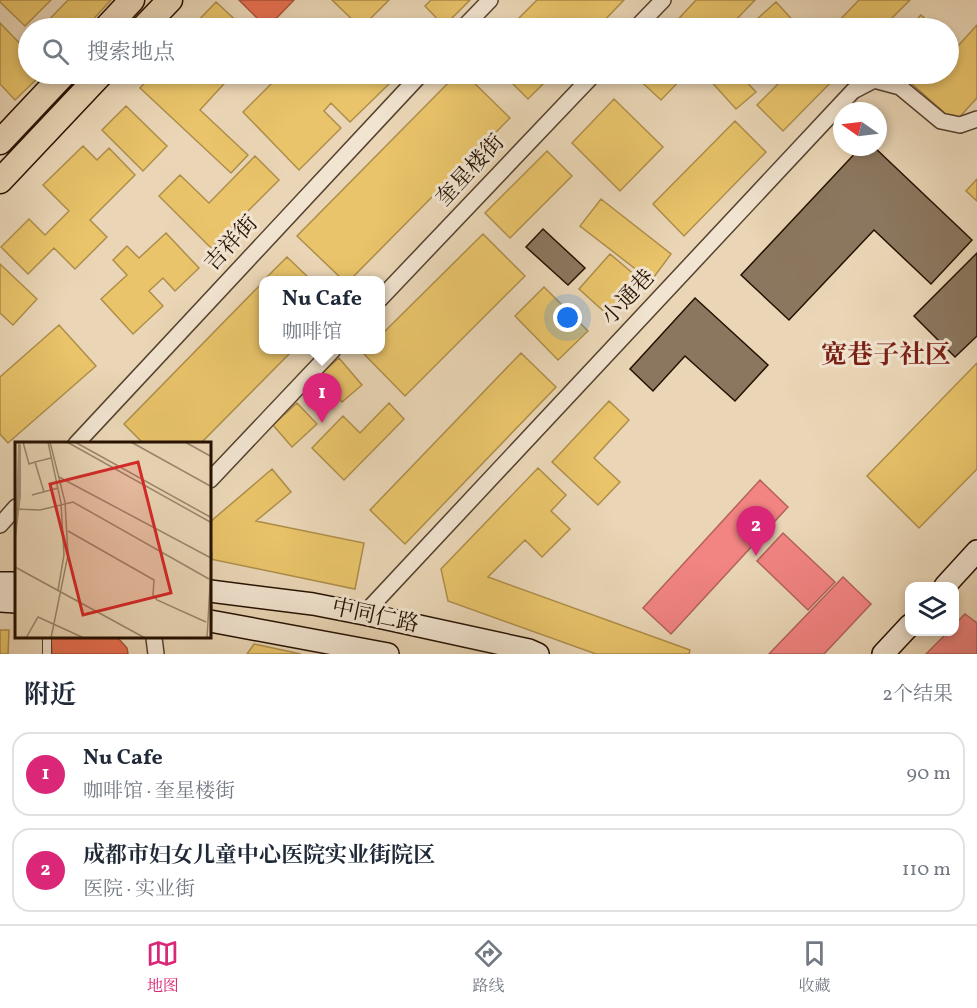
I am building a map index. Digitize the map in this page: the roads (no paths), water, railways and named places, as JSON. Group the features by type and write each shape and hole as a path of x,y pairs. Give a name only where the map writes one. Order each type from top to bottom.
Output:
{"main road":[{"path":"115,18 132,0"},
{"path":"153,18 170,0"},
{"path":"0,142 55,84"},
{"path":"0,181 92,84"}],"street":[{"path":"473,18 490,0"},
{"path":"646,18 663,0"},
{"name":"吉祥街","path":"78,442 412,84"},
{"name":"奎星楼街","path":"385,295 585,84"},
{"name":"小通巷","path":"364,614 853,91 866,84"},
{"name":"小通巷","path":"889,84 900,87 940,121 960,124 977,119"},
{"path":"212,478 329,354"},
{"path":"0,525 15,508"},
{"path":"949,582 977,551"},
{"name":"中同仁路","path":"212,591 313,604 529,650 538,654"},
{"path":"0,601 15,602"},
{"path":"212,621 388,654"},
{"path":"883,654 905,629"},
{"path":"154,639 156,654"}],"place":[{"name":"Nu Cafe","path":"322,423"},
{"name":"成都市妇女儿童中心医院实业街院区","path":"756,556"}],"district":[{"name":"宽巷子社区","path":"886,356"}]}
